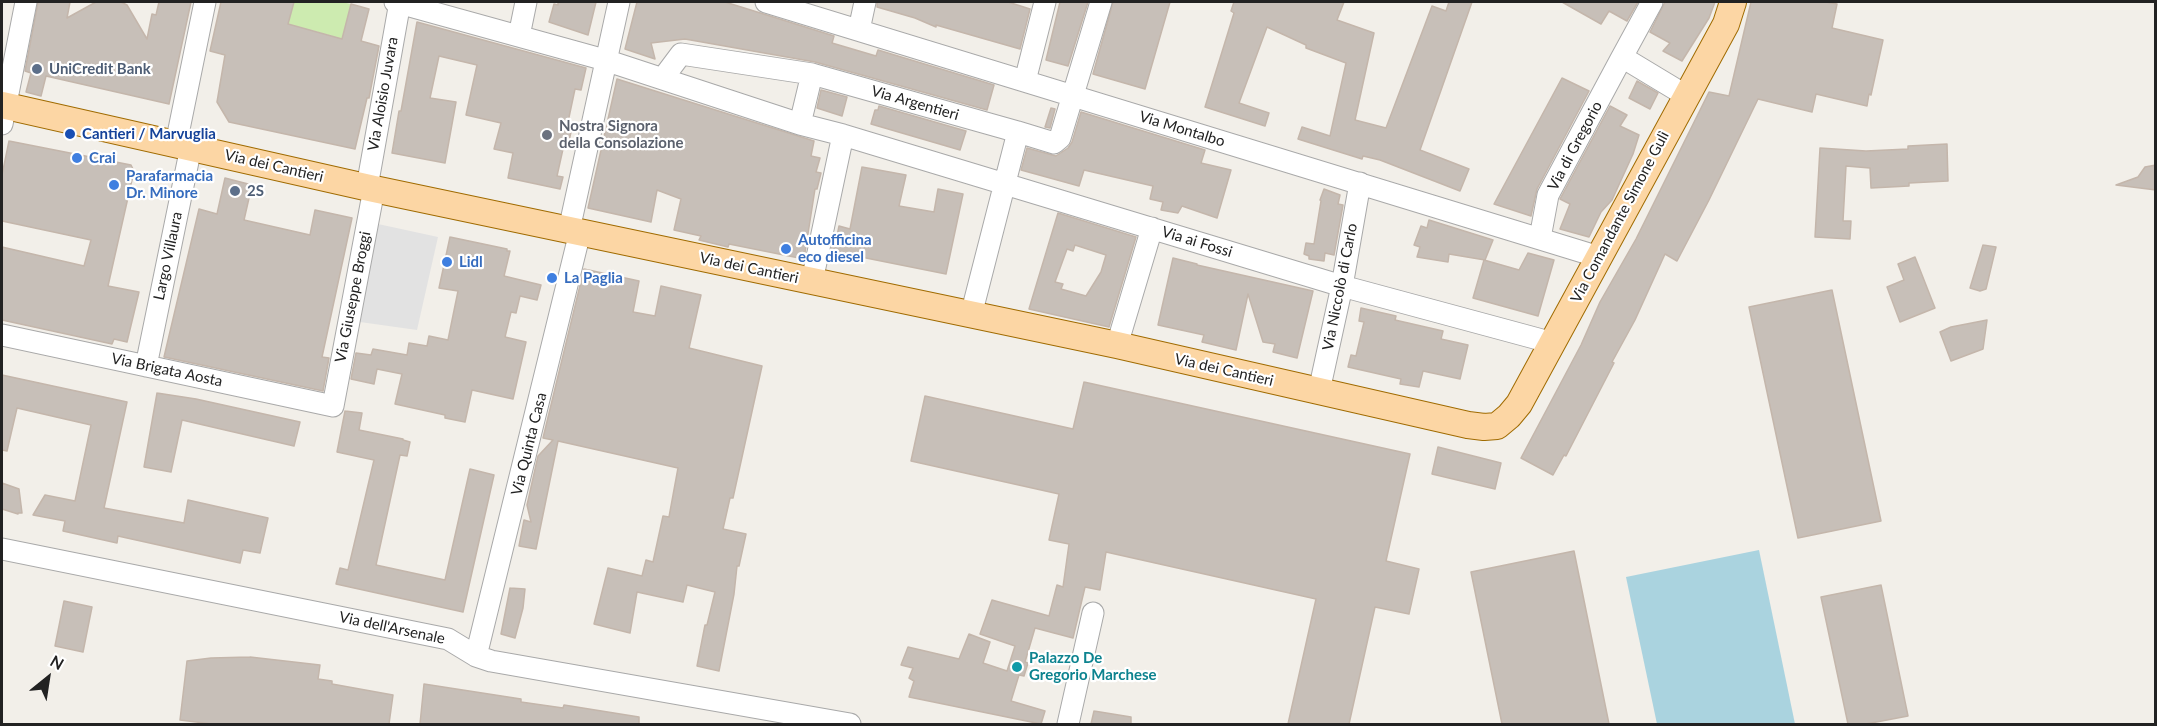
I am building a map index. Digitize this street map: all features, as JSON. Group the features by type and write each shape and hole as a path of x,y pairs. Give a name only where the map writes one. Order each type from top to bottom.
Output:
{"main road":[{"name":"Via Comandante Simone Gulì","path":"1497,426 1519,404 1553,343 1725,24 1733,2"},
{"name":"Via dei Cantieri","path":"3,111 184,146 370,188 1117,345 1468,425 1497,426"}],"street":[{"path":"3,111 26,2"},
{"name":"Largo Villaura","path":"146,366 206,2"},
{"name":"Via ai Fossi","path":"398,2 605,60 800,124 1342,286 1553,343"},
{"name":"Via Aloisio Juvara","path":"370,188 398,2"},
{"path":"519,36 526,2"},
{"name":"Via Quinta Casa","path":"476,656 574,231 605,60 619,2"},
{"name":"Via Montalbo","path":"766,2 1599,257"},
{"path":"859,30 865,2"},
{"path":"1025,81 1046,2"},
{"path":"1074,96 1101,2"},
{"name":"Via di Gregorio","path":"1540,238 1548,195 1652,2"},
{"name":"Via Argentieri","path":"663,78 681,54 812,74 1054,143 1060,138 1074,96"},
{"path":"1622,57 1685,95"},
{"path":"800,124 812,74"},
{"path":"971,315 1018,132"},
{"path":"812,281 843,135"},
{"name":"Via Niccolò di Carlo","path":"1319,391 1342,286 1360,183"},
{"name":"Via Giuseppe Broggi","path":"333,406 370,188"},
{"path":"1117,345 1152,228"},
{"name":"Via Brigata Aosta","path":"2,335 333,406"},
{"name":"Via dell'Arsenale","path":"2,549 448,639 476,656 491,661 850,724"},
{"path":"1068,724 1093,613"}],"green space":[{"path":"294,2 351,4 342,39 311,30 285,35"}],"shaded area":[{"path":"378,224 438,237 417,330 360,322"}],"water":[{"path":"1759,550 1795,724 1657,724 1626,577"}],"building":[{"path":"38,2 70,2 67,18 96,2 121,2 127,5 147,39 152,14 156,15 159,2 191,2 169,104 46,76 41,96 26,92 31,73 25,71"},
{"path":"221,2 294,2 288,24 342,39 351,4 369,9 361,41 379,46 369,98 367,98 355,149 229,122 217,102 225,55 210,51"},
{"path":"558,2 596,2 588,35 549,22 554,4 558,5"},
{"path":"637,2 725,2 834,36 832,43 876,56 878,50 994,85 987,110 815,62 685,39 651,43 655,59 625,49"},
{"path":"877,2 1008,2 1030,9 1020,49 936,25 936,27 877,7"},
{"path":"1060,2 1088,2 1068,66 1046,60"},
{"path":"1113,2 1170,2 1145,89 1093,74"},
{"path":"1234,2 1344,2 1337,20 1374,33 1355,120 1386,128 1432,6 1446,11 1449,2 1472,2 1420,150 1469,169 1460,191 1380,160 1363,156 1362,159 1298,139 1302,127 1330,136 1346,63 1306,48 1306,45 1267,27 1239,103 1269,113 1265,126 1205,107 1234,13 1231,11"},
{"path":"1562,2 1638,2 1627,21 1609,11 1601,24"},
{"path":"1665,2 1715,2 1709,18 1682,61 1663,51 1670,43 1650,32"},
{"path":"1751,2 1837,4 1832,28 1883,40 1867,106 1816,94 1812,112 1758,99 1677,261 1665,254 1635,320 1612,362 1614,363 1566,456 1564,455 1553,475 1521,458 1581,345 1600,302 1636,239 1709,92 1729,96"},
{"path":"417,22 586,68 581,90 575,89 568,122 573,123 569,141 565,140 557,176 563,177 560,189 508,178 513,153 494,149 501,123 466,115 477,65 439,56 430,98 456,102 445,163 392,153"},
{"path":"1562,78 1589,91 1537,189 1531,216 1494,204"},
{"path":"617,79 814,141 811,156 820,158 816,172 821,173 817,189 815,189 804,259 729,244 728,247 699,240 701,236 674,230 681,199 657,190 651,222 588,208"},
{"path":"1637,81 1658,93 1650,109 1629,98"},
{"path":"821,90 847,97 842,116 817,108"},
{"path":"879,106 966,131 960,150 871,124 875,110 878,110"},
{"path":"1610,106 1627,115 1620,126 1639,135 1633,154 1612,200 1601,212 1589,237 1560,229 1570,204 1560,199"},
{"path":"1051,108 1055,109 1050,128 1045,127"},
{"path":"1081,112 1205,150 1201,163 1231,170 1217,218 1182,206 1178,213 1161,210 1163,202 1150,199 1153,186 1084,170 1079,186 1021,170 1027,148 1056,156 1068,148"},
{"path":"9,141 131,165 134,171 108,286 139,292 127,342 114,339 112,344 2,320 2,247 84,266 91,240 2,221 2,175"},
{"path":"1947,144 1948,181 1871,188 1870,168 1846,166 1843,221 1851,221 1850,239 1815,237 1820,148 1866,151"},
{"path":"2156,165 2156,190 2116,185 2138,177 2145,167"},
{"path":"862,167 906,175 899,206 934,212 938,189 963,194 946,274 831,251 839,226 850,229"},
{"path":"225,178 252,185 244,220 310,235 315,210 352,218 322,357 329,358 323,391 164,357 199,209 217,214"},
{"path":"1324,189 1340,195 1338,204 1343,205 1334,255 1325,253 1324,261 1309,259 1309,256 1304,254 1306,243 1314,244 1320,200"},
{"path":"1058,213 1136,237 1109,327 1029,309","holes":["1075,245 1106,255 1101,272 1086,296 1061,289 1063,284 1055,282 1067,249 1073,251"]},
{"path":"1429,220 1493,240 1485,260 1449,254 1448,262 1417,257 1420,247 1414,245 1421,226 1427,228"},
{"path":"450,237 507,249 510,251 504,276 541,285 537,300 520,296 516,313 511,312 505,337 526,342 513,399 472,390 465,422 395,404 402,374 377,369 374,384 351,379 356,353 371,355 373,349 407,355 409,343 427,346 429,336 448,340 458,291 439,288"},
{"path":"1983,245 1996,247 1986,289 1980,291 1970,288"},
{"path":"1528,253 1554,260 1538,316 1473,298 1484,260 1519,270"},
{"path":"1915,257 1935,308 1900,322 1887,287 1904,280 1898,264"},
{"path":"1173,258 1313,291 1297,358 1273,352 1275,344 1263,342 1248,294 1236,350 1202,342 1204,335 1158,325"},
{"path":"584,269 639,281 633,312 655,316 661,286 701,295 689,348 762,366 733,498 730,498 723,529 746,534 739,566 737,566 719,671 697,666 705,625 707,625 715,592 687,585 683,602 637,592 630,633 594,624 608,568 642,576 646,560 653,562 663,516 669,517 678,468 558,441 536,549 519,546 524,520 531,522 527,505 538,456 553,440 543,438"},
{"path":"1832,290 1881,521 1798,538 1749,307"},
{"path":"1361,308 1396,316 1395,320 1443,331 1441,339 1468,345 1460,379 1423,371 1419,387 1400,384 1401,379 1348,367 1351,355 1356,356 1364,322 1359,321"},
{"path":"1987,320 1983,349 1951,361 1940,332 1951,327"},
{"path":"2,375 127,402 104,508 184,523 188,500 268,518 260,553 243,550 240,563 118,536 117,543 63,531 65,521 33,515 45,495 75,501 91,425 17,408 7,451 2,450"},
{"path":"1084,382 1410,454 1386,561 1419,569 1409,614 1375,607 1349,724 1288,724 1316,599 1106,552 1100,590 1085,587 1073,638 1035,628 1025,662 1028,663 1024,676 1019,675 1011,701 1045,711 1041,724 909,697 914,681 909,678 913,668 901,665 908,647 959,659 969,634 990,642 983,663 1007,671 1015,646 980,634 992,600 1049,616 1057,585 1063,587 1069,544 1049,540 1059,494 911,461 925,396 1073,429"},
{"path":"157,393 196,399 300,422 294,446 182,420 171,472 144,467"},
{"path":"345,411 362,413 359,430 410,442 407,456 400,455 376,565 445,580 470,469 494,475 463,612 336,584 340,568 348,570 374,460 337,452"},
{"path":"1438,447 1501,463 1495,489 1432,474"},
{"path":"2,483 19,489 22,513 2,509"},
{"path":"1574,551 1609,724 1502,724 1471,572"},
{"path":"1881,585 1908,716 1866,724 1848,724 1821,597"},
{"path":"510,588 525,589 523,608 515,638 501,634"},
{"path":"64,601 92,607 83,652 55,646"},
{"path":"250,657 320,665 318,679 332,681 332,684 393,695 389,724 212,724 180,720 187,661"},
{"path":"424,684 521,699 521,702 563,708 564,705 639,717 639,724 420,724"},
{"path":"1094,711 1131,717 1131,724 1091,724"}],"place":[{"name":"UniCredit Bank","path":"37,69"},
{"name":"Cantieri / Marvuglia","path":"70,134"},
{"name":"Nostra Signora della Consolazione","path":"547,135"},
{"name":"Crai","path":"77,158"},
{"name":"Parafarmacia Dr. Minore","path":"114,185"},
{"name":"2S","path":"235,191"},
{"name":"Autofficina eco diesel","path":"786,249"},
{"name":"Lidl","path":"447,262"},
{"name":"La Paglia","path":"552,278"},
{"name":"Palazzo De Gregorio Marchese","path":"1017,667"}]}
